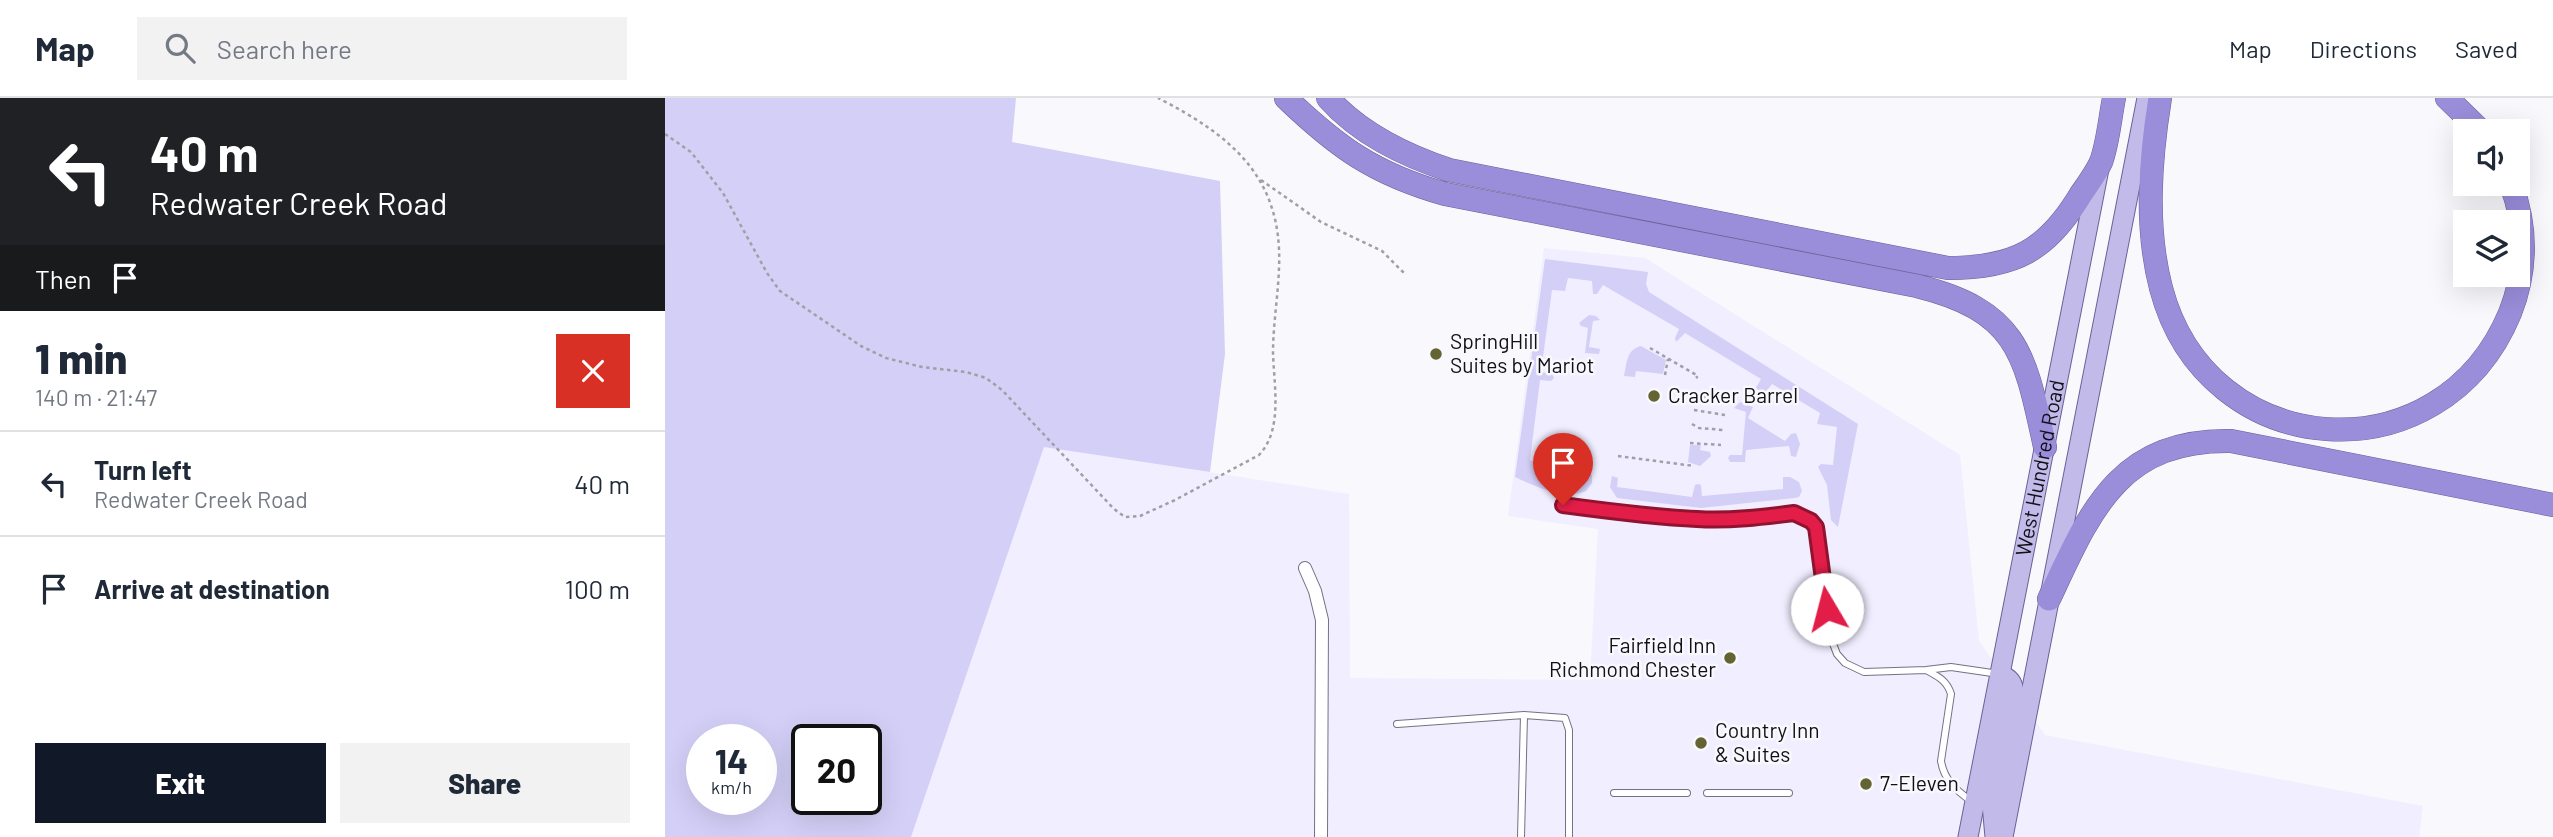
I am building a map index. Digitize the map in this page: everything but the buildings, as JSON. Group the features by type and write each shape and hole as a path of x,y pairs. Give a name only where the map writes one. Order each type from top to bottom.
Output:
{"highway":[{"path":"1286,98 1329,138 1360,160 1413,185 1917,286 1965,302 1995,321 2019,352 2029,375 2045,447"},
{"path":"1328,98 1357,125 1388,145 1449,170 1948,268 1991,266 2019,257 2038,247 2066,220 2101,161"},
{"name":"West Hundred Road","path":"2101,161 2114,98"},
{"path":"2160,98 2151,211 2153,248 2161,289 2174,325 2190,355 2228,393 2265,415 2302,426 2351,430 2404,418 2442,398 2475,369 2505,324 2515,299 2523,262 2522,228 2514,196"},
{"path":"2447,98 2469,119"},
{"path":"2049,599 2083,527 2111,487 2131,469 2157,454 2199,442 2231,441 2553,505"}],"main road":[{"name":"West Hundred Road","path":"2003,837 2147,98"},
{"name":"West Hundred Road","path":"1968,837 2101,161"},
{"path":"1995,837 1992,804 2014,693 2009,678 2000,674"}],"street":[{"path":"1305,569 1315,591 1322,620 1321,837"}],"lane":[{"path":"1563,505 1643,516 1699,519 1742,519 1794,513 1802,515 1816,527 1830,636 1837,654 1845,663 1864,672 1951,667 2000,674"},
{"path":"1926,670 1942,679 1951,694 1941,761 1942,772 1950,783 1975,803"},
{"path":"1521,837 1524,715"},
{"path":"1397,724 1524,715 1565,718 1569,730 1569,837"},
{"path":"1614,793 1687,793"},
{"path":"1707,793 1789,793"}],"path":[{"path":"665,134 691,152 723,193 767,273 780,291 862,346 886,358 986,378 1002,390 1114,509 1125,517 1140,516 1259,455 1269,445 1274,427 1273,334 1279,268 1275,219 1258,178 1248,162 1219,133 1158,98"},
{"path":"1258,178 1321,222 1382,251 1404,273"},
{"path":"1650,348 1698,376 1696,379"},
{"path":"1665,375 1668,359"},
{"path":"1696,396 1727,399"},
{"path":"1694,410 1725,415"},
{"path":"1692,424 1699,428 1723,430"},
{"path":"1690,443 1721,445"},
{"path":"1619,456 1694,466"},
{"path":"1683,464 1684,458"}],"shaded area":[{"path":"665,98 1016,98 1012,142 1220,181 1225,354 1210,472 1044,447 911,837 665,837"},
{"path":"1544,248 1645,258 1960,455 1979,641 2045,735 2423,806 2419,837 911,837 1044,446 1349,494 1350,678 1590,680 1598,529 1508,516"},
{"path":"1545,259 1648,272 1646,284 1649,292 1858,424 1838,527 1831,520 1827,485 1818,467 1821,464 1833,465 1837,427 1817,424 1820,413 1772,384 1764,394 1756,388 1761,379 1685,333 1676,342 1679,329 1603,285 1597,294 1593,294 1592,281 1568,278 1565,291 1552,290 1541,372 1552,374 1554,378 1551,381 1540,380 1530,460 1541,465 1541,479 1578,484 1580,473 1585,470 1592,475 1592,483 1586,491 1569,494 1550,491 1515,477"},
{"path":"1589,315 1600,320 1593,321 1589,347 1600,349 1599,354 1585,353 1588,328 1579,323"},
{"path":"1641,346 1666,360 1663,374 1636,371 1635,377 1624,376 1630,354"},
{"path":"1740,402 1753,407 1748,418 1785,441 1791,434 1796,433 1800,444 1796,457 1791,456 1789,446 1746,450 1745,462 1730,462 1730,455 1742,455 1746,412 1734,408"},
{"path":"1690,445 1701,445 1700,450 1710,452 1711,456 1700,466 1688,462"},
{"path":"1612,476 1618,478 1617,487 1692,497 1695,485 1698,484 1701,485 1702,496 1783,489 1783,477 1799,482 1802,491 1799,497 1795,498 1701,508 1617,498 1610,487"}],"place":[{"name":"SpringHill Suites by Mariot","path":"1436,354"},
{"name":"Cracker Barrel","path":"1654,396"},
{"name":"Fairfield Inn Richmond Chester","path":"1730,658"},
{"name":"Country Inn & Suites","path":"1701,743"},
{"name":"7-Eleven","path":"1866,784"}],"route":[{"path":"1563,505 1643,516 1699,519 1742,519 1794,513 1802,515 1816,527 1827,609"}]}
